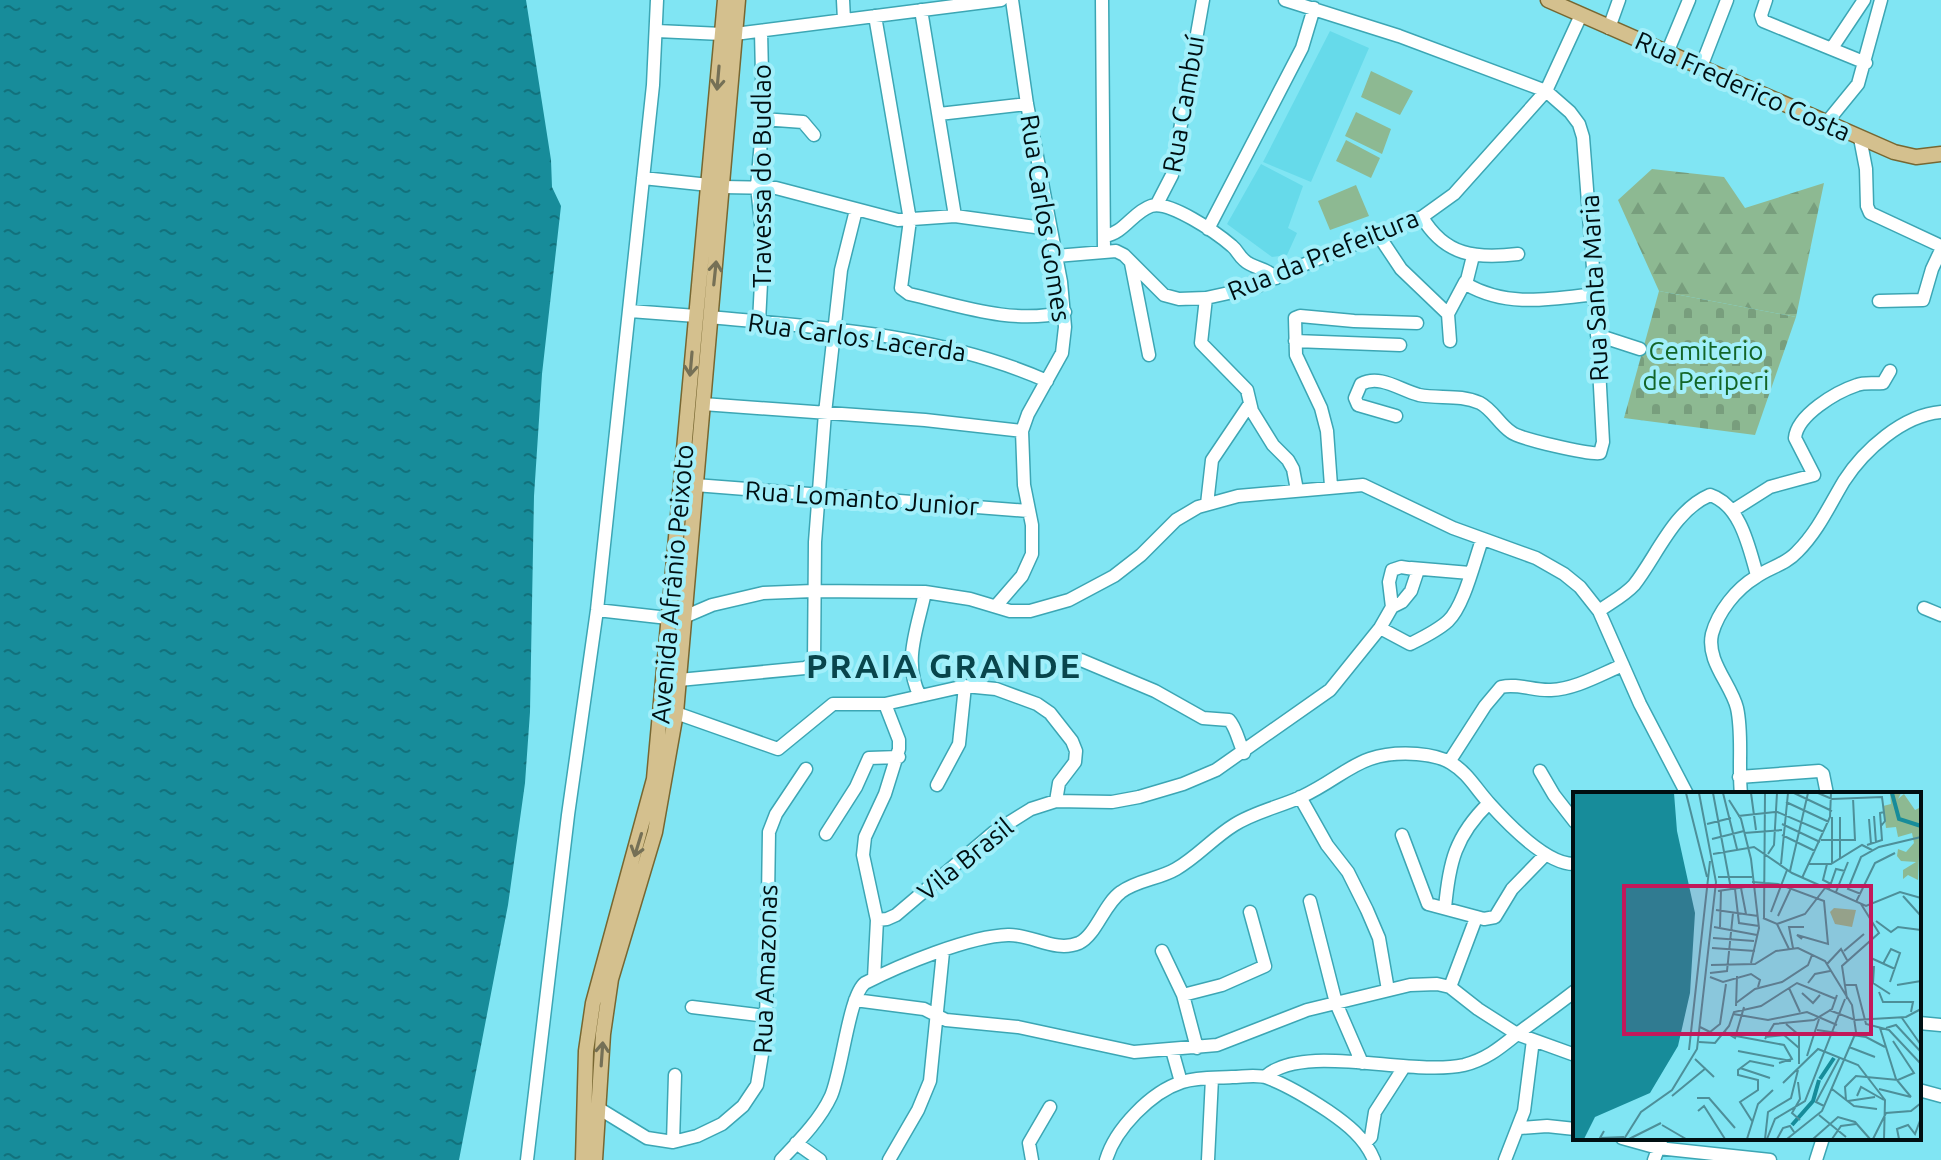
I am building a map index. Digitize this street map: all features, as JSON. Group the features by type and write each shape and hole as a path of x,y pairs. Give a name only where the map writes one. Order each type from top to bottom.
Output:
{"main road":[{"name":"Avenida Afrânio Peixoto","path":"725,0 729,34"},
{"name":"Avenida Afrânio Peixoto","path":"595,1160 603,1034 611,979 655,832 676,713 679,680 676,617 729,34 738,0"},
{"name":"Rua Frederico Costa","path":"1548,0 1860,138 1904,155 1928,157 1941,154"},
{"name":"Avenida Afrânio Peixoto","path":"583,1160 586,1051 593,1003 654,779 695,485 703,404 703,317"}],"street":[{"path":"527,1160 568,815 597,610 630,311 657,31 657,0"},
{"path":"843,0 844,20"},
{"path":"657,31 729,34 1001,0"},
{"name":"Rua Carlos Gomes","path":"996,606 1022,576 1032,554 1022,431 1062,353 1065,312 1027,104 1012,0"},
{"path":"1102,0 1104,251"},
{"name":"Rua Cambuí","path":"1157,204 1172,175 1203,0"},
{"name":"Rua Santa Maria","path":"1285,0 1308,4 1546,91 1570,112 1579,124 1583,137 1595,294 1602,449 1596,454 1516,436 1489,409 1464,398 1419,394 1375,381 1361,384 1355,398 1358,405 1396,416"},
{"path":"1609,28 1619,0"},
{"path":"1667,53 1689,0"},
{"path":"1701,67 1727,0"},
{"path":"1766,0 1761,15 1763,21 1866,63"},
{"path":"1832,48 1864,0"},
{"path":"1827,122 1858,84 1881,0"},
{"path":"1208,229 1302,48 1308,4"},
{"path":"921,10 955,216"},
{"name":"Rua da Prefeitura","path":"1158,292 1179,299 1244,291 1422,217 1454,194 1546,91 1581,15"},
{"path":"875,16 910,220 900,281 904,292 1010,317 1036,318 1065,312"},
{"name":"Travessa do Budlao","path":"759,322 763,244 757,186 763,119 761,31"},
{"path":"939,114 1027,104"},
{"path":"763,119 803,122 814,135"},
{"path":"1860,138 1870,213 1941,248 1923,300 1879,301"},
{"path":"643,178 716,186 757,186 793,192 898,220 955,216 1050,229"},
{"path":"1105,236 1116,232 1146,207 1166,205 1208,229 1234,248 1245,262 1265,268 1276,278"},
{"path":"679,680 811,667 815,658 813,591 825,413 841,270 856,210"},
{"path":"1422,217 1437,239 1473,256 1518,254"},
{"path":"1379,236 1401,269 1448,314"},
{"path":"1056,256 1104,251 1121,253 1158,292 1150,301 1139,305"},
{"path":"1450,341 1448,314 1465,282 1473,256"},
{"path":"1131,263 1149,355"},
{"path":"1465,282 1484,292 1517,301 1595,294"},
{"path":"1206,298 1201,343 1247,390 1249,405 1273,445 1288,460 1297,490"},
{"name":"Rua Carlos Lacerda","path":"630,311 896,337 1012,366 1047,381"},
{"path":"1331,486 1327,431 1321,408 1296,355 1295,319 1298,316 1417,323"},
{"path":"1597,335 1640,349"},
{"path":"1295,341 1400,345"},
{"path":"1732,511 1770,487 1814,475 1795,438 1802,420 1856,385 1883,383 1890,371"},
{"path":"703,404 925,420 1022,431"},
{"path":"1207,504 1212,460 1249,405"},
{"path":"1741,792 1736,706 1716,663 1711,637 1728,602 1757,575 1786,563 1805,544 1846,478 1884,438 1919,416 1941,412"},
{"path":"597,610 676,617 763,593 813,591 925,592 970,599 1010,611 1030,611 1094,589 1141,555 1176,520 1207,504 1238,496 1357,484 1369,486 1434,520 1536,558 1580,587 1599,611 1686,792"},
{"name":"Rua Lomanto Junior","path":"695,485 1028,511"},
{"path":"1599,611 1633,586 1668,533 1705,497 1716,497 1732,511 1743,531 1757,575"},
{"path":"1380,628 1407,644 1439,629 1451,619 1482,540"},
{"path":"676,713 778,749 833,704 885,704 965,686 996,689 1023,697 1044,708 1060,723 1072,741 1076,756 1072,767 1059,783 1056,801 1112,802 1139,797 1201,777 1244,753 1330,690 1380,628 1392,607 1391,573 1399,567 1470,573"},
{"path":"1392,607 1402,602 1411,591 1417,573 1411,568"},
{"path":"920,696 912,676 911,657 925,592"},
{"path":"1924,608 1941,615"},
{"path":"1081,660 1155,691 1203,718 1229,720 1244,753"},
{"path":"1449,762 1501,687 1561,689 1623,665"},
{"path":"937,785 959,744 965,686"},
{"path":"874,978 877,920 865,871 865,837 899,757 899,740 885,704"},
{"path":"781,1160 821,1115 835,1086 857,994 874,978 943,952 1002,935 1022,936 1057,946 1080,943 1108,905 1125,889 1181,866 1241,820 1300,797 1351,766 1377,756 1418,754 1449,762 1466,774 1489,803 1545,855 1561,863 1573,864"},
{"path":"826,834 856,787 869,758 899,757"},
{"name":"Rua Amazonas","path":"673,1142 697,1136 722,1124 743,1106 760,1077 766,1016 769,832 776,814 806,769"},
{"path":"1540,771 1573,819"},
{"path":"1739,777 1819,771 1823,774 1827,792"},
{"path":"1300,797 1327,845 1348,872 1367,910 1379,938 1388,990"},
{"name":"Vila Brasil","path":"877,920 896,915 994,832 1031,809 1056,801"},
{"path":"1445,908 1451,859 1465,832 1489,803"},
{"path":"1402,835 1428,904 1476,918 1492,919 1512,889 1545,855"},
{"path":"1310,901 1336,1003 1362,1063"},
{"path":"1183,995 1222,985 1265,966 1250,912"},
{"path":"1450,987 1476,918"},
{"path":"1162,951 1183,995 1197,1048"},
{"path":"889,1160 928,1090 943,952"},
{"path":"857,994 924,1009 946,1020 1018,1027 1117,1050 1172,1050 1237,1040 1289,1016 1423,984 1450,987 1517,1034 1573,1054"},
{"path":"1266,1076 1274,1070 1317,1062 1433,1068 1466,1065 1495,1053 1573,992"},
{"path":"692,1007 766,1016"},
{"path":"1921,1021 1941,1025"},
{"path":"1505,1160 1520,1128 1529,1085 1533,1040"},
{"path":"1172,1050 1181,1082"},
{"path":"1365,1143 1371,1137 1377,1109 1404,1067"},
{"path":"598,1108 647,1138 673,1142 675,1075"},
{"path":"1106,1160 1111,1146 1133,1119 1160,1094 1181,1082 1266,1076 1334,1115 1365,1143 1374,1160"},
{"path":"1208,1160 1212,1078"},
{"path":"1921,1091 1941,1096"},
{"path":"1032,1160 1029,1143 1050,1107"},
{"path":"1520,1128 1573,1129"},
{"path":"1629,1140 1658,1149 1770,1160"},
{"path":"1816,1160 1822,1140"},
{"path":"796,1143 820,1160"}],"shaded area":[{"path":"1330,31 1369,48 1311,182 1263,162"},
{"path":"1261,164 1303,186 1288,228 1297,233 1287,255 1272,257 1227,224"}],"green space":[{"path":"1371,71 1413,91 1400,115 1361,97"},
{"path":"1356,112 1391,129 1382,154 1345,136"},
{"path":"1346,140 1380,158 1371,178 1336,161"},
{"path":"1652,169 1724,177 1745,208 1824,183 1796,317 1659,291 1618,200"},
{"path":"1356,185 1369,216 1330,230 1318,201"},
{"name":"Cemiterio de Periperi","path":"1659,291 1796,317 1755,435 1624,418"}],"water":[{"path":"0,0 526,0 551,160 552,187 561,206 542,374 534,496 530,712 525,783 508,905 459,1160 0,1160"}],"district":[{"name":"PRAIA GRANDE","path":"944,665"}]}
